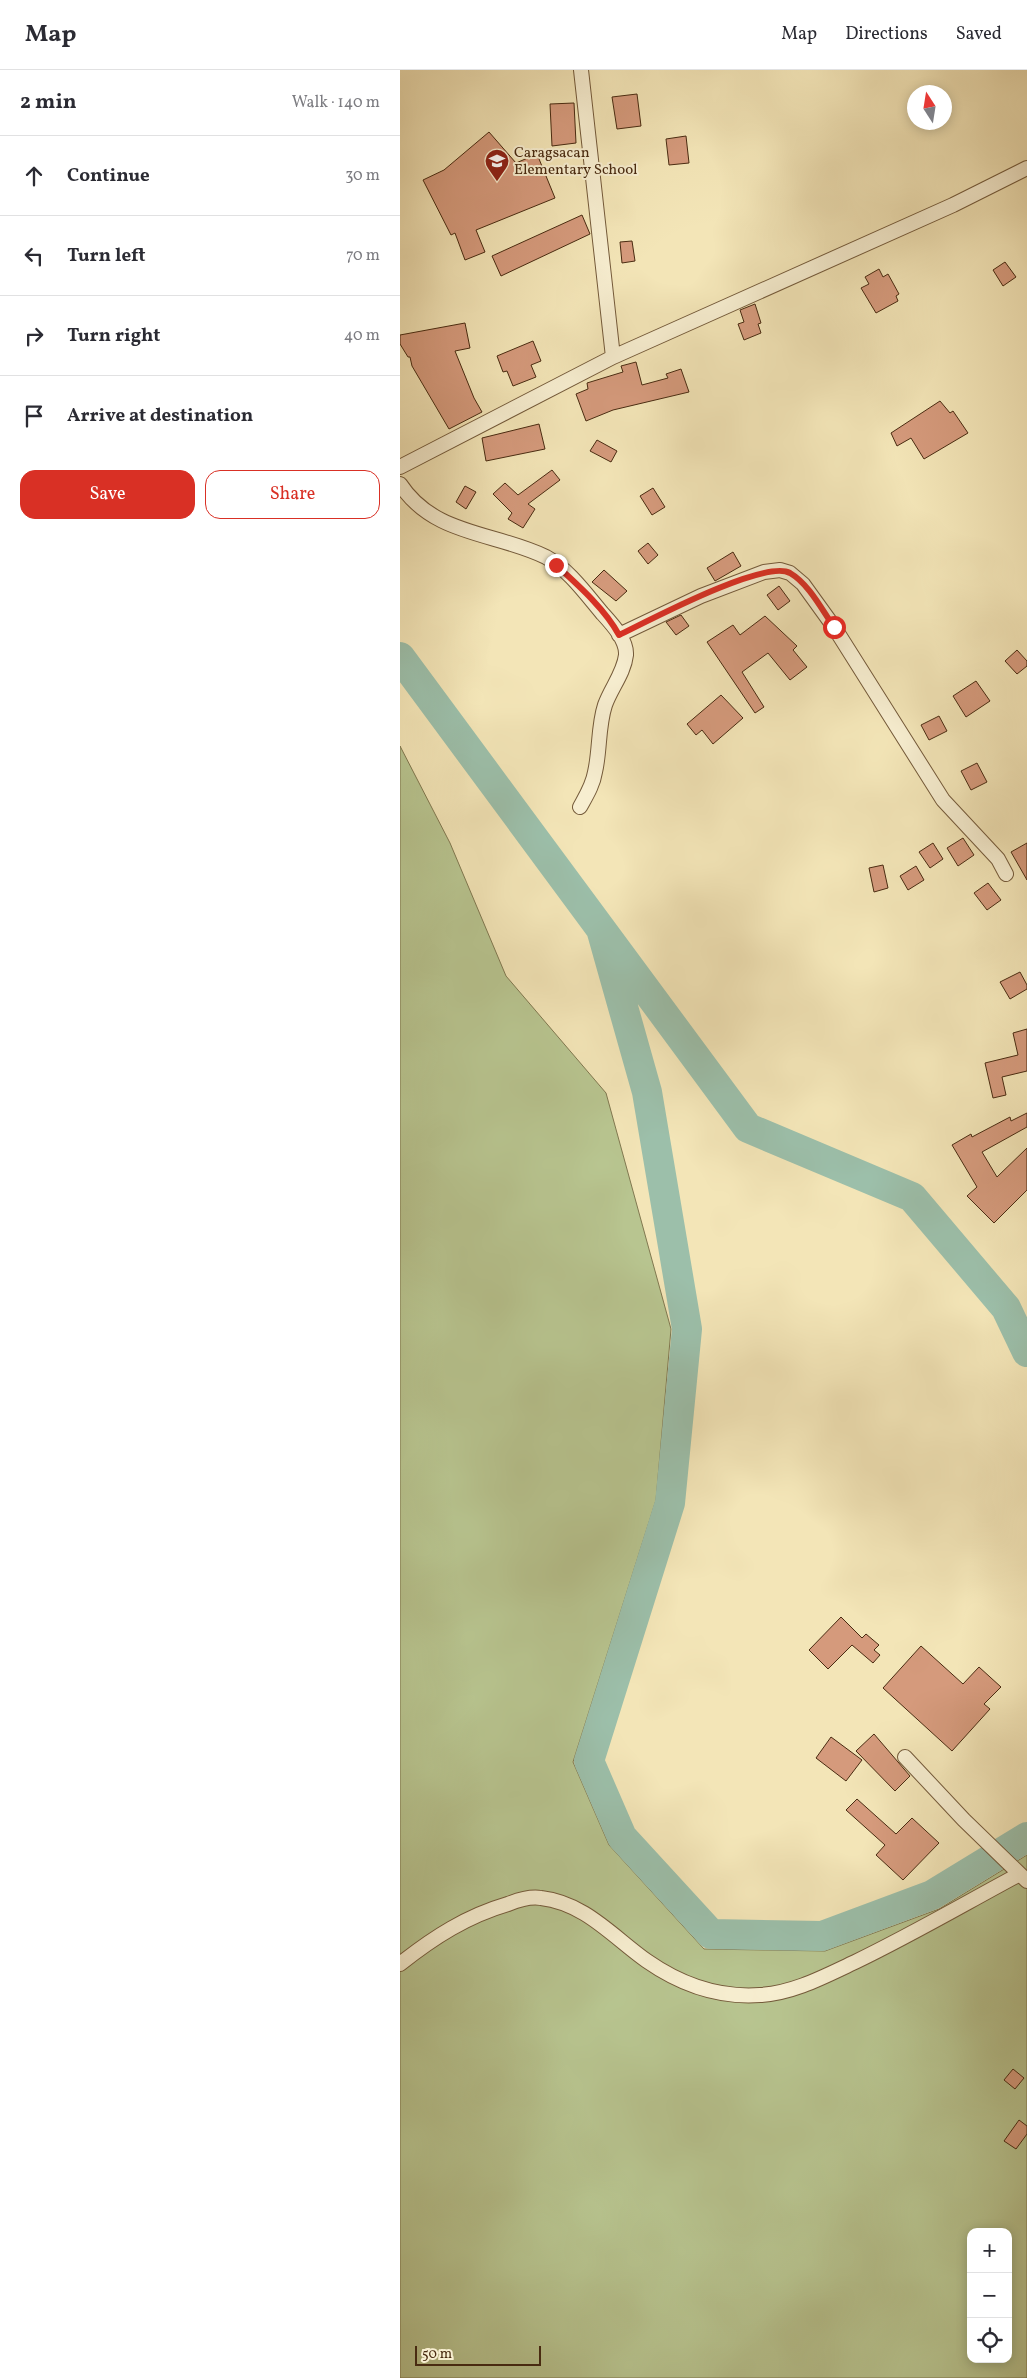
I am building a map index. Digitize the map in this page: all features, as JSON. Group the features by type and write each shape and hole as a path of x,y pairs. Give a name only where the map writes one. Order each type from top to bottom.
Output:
{"street":[{"path":"581,70 613,357"},
{"path":"400,466 613,357 953,205 1027,168"},
{"path":"400,484 417,506 436,520 548,558 578,585 614,626 626,655 605,705 597,749 596,772 580,807"},
{"path":"619,635 700,596 764,572 780,570 790,573 803,584 834,627 943,800 998,858 1006,874"},
{"path":"400,1964 429,1941 475,1915 524,1899 540,1897 586,1913 647,1961 692,1987 728,1994 760,1995 794,1989 824,1977 1023,1878 905,1757"}],"green space":[{"path":"400,746 450,843 506,976 606,1093 671,1329 656,1500 573,1762 609,1845 704,1949 825,1951 939,1909 1027,1855 1027,2378 400,2378"}],"building":[{"path":"637,94 641,126 617,129 612,97"},
{"path":"574,103 576,143 552,146 550,104"},
{"path":"489,132 516,163 537,154 555,198 476,230 485,252 465,260 455,233 451,235 423,180 444,170"},
{"path":"686,136 689,163 669,165 666,139"},
{"path":"582,215 590,234 501,276 492,256"},
{"path":"632,241 635,261 622,263 620,242"},
{"path":"1005,262 1016,277 1003,286 993,270"},
{"path":"879,269 883,277 888,274 899,294 896,296 898,301 876,313 861,288 869,284 865,277"},
{"path":"755,304 761,323 758,324 761,333 744,340 738,324 744,322 740,310"},
{"path":"465,323 470,348 455,351 474,398 482,412 449,429 412,366 410,357 408,357 400,344 400,335"},
{"path":"533,341 541,361 531,365 536,377 513,386 507,371 503,372 497,356"},
{"path":"636,362 642,385 668,378 666,374 681,369 689,392 613,410 586,421 576,394 588,389 587,383 623,372 621,366"},
{"path":"940,401 950,413 953,411 968,433 924,459 911,438 897,446 891,433"},
{"path":"539,424 545,449 486,461 482,438"},
{"path":"597,440 617,451 611,462 590,451"},
{"path":"552,470 560,480 528,504 535,509 523,528 508,519 512,513 493,494 505,483 518,495"},
{"path":"465,486 476,492 466,509 456,502"},
{"path":"653,488 665,507 652,515 640,496"},
{"path":"648,543 658,555 648,564 638,551"},
{"path":"733,552 741,566 715,581 707,568"},
{"path":"604,570 627,591 616,601 592,582"},
{"path":"779,586 790,601 778,610 767,595"},
{"path":"681,615 689,626 676,635 666,622"},
{"path":"765,616 797,646 793,650 807,667 790,680 768,653 742,672 764,707 755,713 707,642 733,625 740,635"},
{"path":"1017,650 1027,661 1027,666 1017,674 1005,661"},
{"path":"976,681 990,701 966,717 953,696"},
{"path":"721,695 743,718 713,744 702,730 696,735 687,724"},
{"path":"939,716 947,731 929,740 921,725"},
{"path":"977,763 987,782 971,790 961,771"},
{"path":"963,838 974,855 958,866 947,848"},
{"path":"933,843 943,859 930,868 919,852"},
{"path":"1027,843 1027,880 1011,852"},
{"path":"883,865 888,888 874,892 869,868"},
{"path":"916,866 924,880 908,890 900,876"},
{"path":"988,883 1001,900 987,910 974,893"},
{"path":"1020,972 1027,985 1027,989 1010,999 1000,982"},
{"path":"1027,1029 1027,1071 1002,1077 1006,1095 993,1098 985,1063 1018,1055 1013,1033"},
{"path":"1027,1113 1027,1127 982,1152 997,1177 1027,1148 1027,1190 994,1223 967,1196 977,1187 952,1145 971,1134 972,1137 1010,1117 1011,1121"},
{"path":"841,1617 862,1638 866,1634 879,1645 874,1650 880,1655 873,1663 852,1645 828,1669 809,1650"},
{"path":"921,1646 963,1684 979,1667 1001,1687 984,1704 990,1709 952,1751 883,1688"},
{"path":"874,1734 910,1776 895,1791 856,1751"},
{"path":"831,1737 862,1760 846,1781 816,1758"},
{"path":"857,1799 896,1834 912,1818 939,1843 903,1880 876,1855 885,1845 846,1810"},
{"path":"1013,2069 1024,2078 1015,2089 1004,2080"},
{"path":"1019,2120 1027,2126 1027,2134 1016,2149 1004,2141"}],"waterway":[{"path":"400,657 748,1128 912,1197 1006,1308 1027,1352"},
{"path":"601,929 647,1092 687,1329 670,1503 589,1761 622,1837 711,1934 822,1936 932,1895 1027,1837"}],"place":[{"name":"Caragsacan Elementary School","path":"497,182"}],"route":[{"path":"556,565 578,585 614,626 619,635 700,596 774,570 790,573 803,584 834,627"}]}
